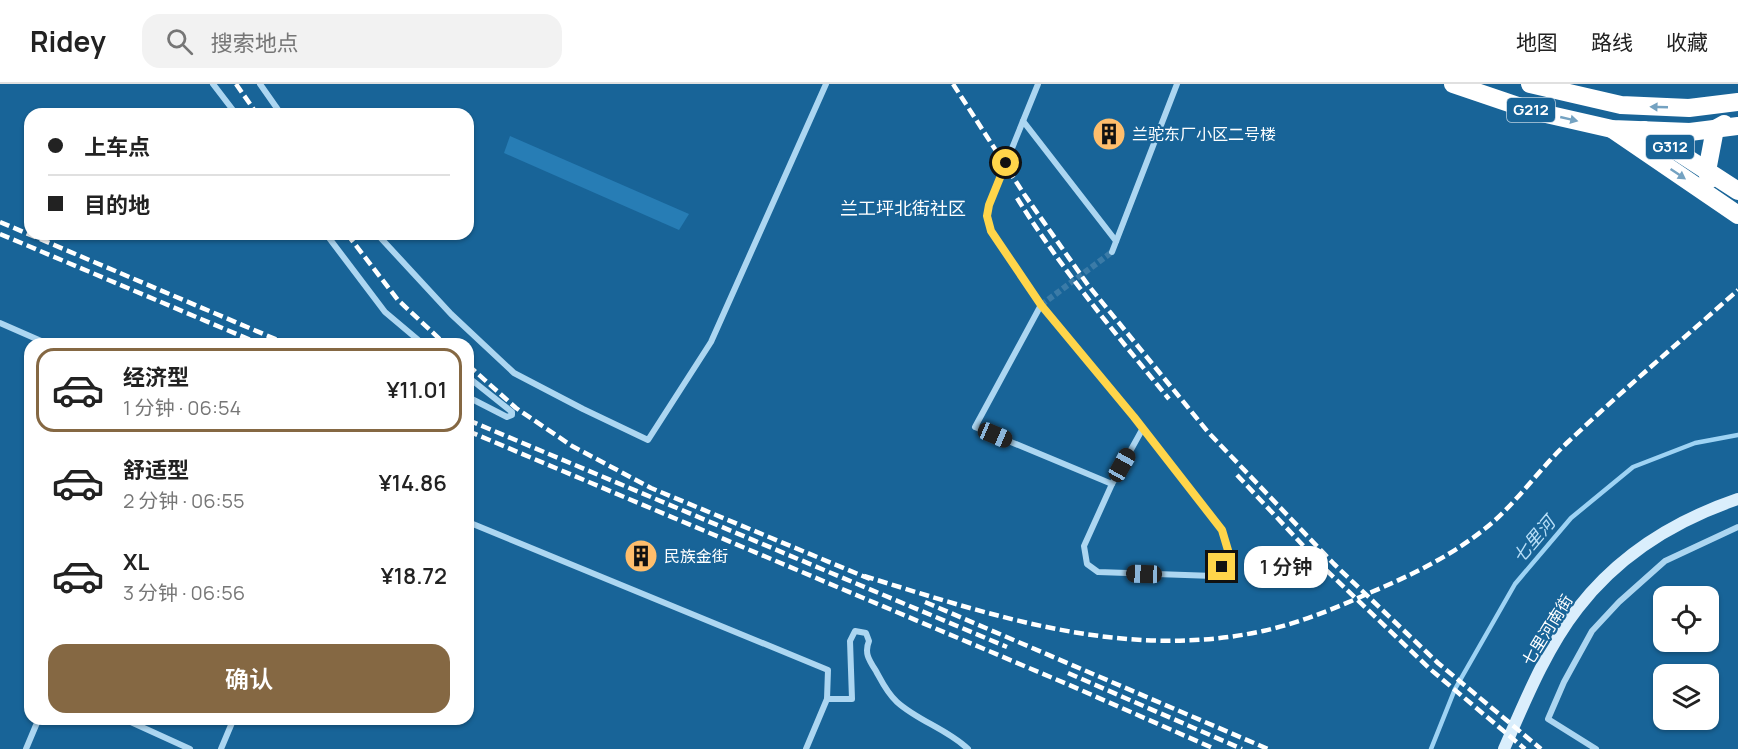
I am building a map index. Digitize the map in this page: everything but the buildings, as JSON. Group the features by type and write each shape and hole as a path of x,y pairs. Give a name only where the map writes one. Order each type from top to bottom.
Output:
{"highway":[{"name":"G212","path":"1453,84 1533,111 1612,129 1690,132 1738,126"},
{"name":"G212","path":"1530,84 1621,105 1689,108 1738,102"},
{"name":"G312","path":"1603,102 1738,191"},
{"path":"1712,197 1707,171 1715,129 1738,115"},
{"name":"G312","path":"1612,129 1738,214"}],"street":[{"path":"213,84 231,108"},
{"path":"383,240 451,314 514,373 648,440 711,342 826,84"},
{"path":"1038,84 989,205 987,216 991,231 1041,305 1143,428 1222,530 1230,557 1214,576 1098,572 1087,564 1084,546 1112,484 1143,428"},
{"path":"1112,252 1177,84"},
{"path":"263,86 277,108"},
{"path":"1023,121 1116,242"},
{"path":"331,240 385,312 416,338"},
{"path":"1041,305 975,427 1112,484"},
{"path":"0,323 34,338"},
{"path":"474,382 512,412 512,415 507,417 474,400"},
{"name":"七里河南街","path":"1504,749 1560,635 1578,608 1599,583 1647,543 1679,523 1708,509 1738,499"},
{"path":"474,524 828,670 827,699 806,749"},
{"path":"1596,749 1548,719 1564,682 1592,631 1619,602 1665,561 1738,527"},
{"path":"827,699 852,699 850,641 855,631 866,633 869,640 866,649 868,660 885,688 897,702 916,716 944,730 968,749"},
{"path":"26,749 36,725"},
{"path":"137,725 190,749"},
{"path":"221,749 231,725"}],"shaded area":[{"path":"510,136 689,214 679,230 504,153"}],"waterway":[{"name":"七里河","path":"1431,749 1455,689 1515,584 1571,518 1633,467 1695,443 1738,435"}],"tunnel":[{"path":"1041,305 1112,252"}],"railway":[{"path":"236,84 253,108"},
{"path":"953,84 1024,194 1088,285 1208,432 1334,564 1438,663 1541,749"},
{"path":"1017,198 1071,276 1169,399"},
{"path":"0,222 24,232"},
{"path":"0,234 246,338"},
{"path":"42,240 273,338"},
{"path":"352,240 398,300 439,338"},
{"path":"864,576 1011,619 1060,630 1110,637 1161,641 1212,639 1263,631 1303,620 1417,571 1449,554 1479,534 1503,512 1569,441 1738,290"},
{"path":"474,370 516,408 572,446 651,488 870,579"},
{"path":"474,423 1007,647"},
{"path":"474,434 1067,684 1215,749"},
{"path":"1237,475 1326,570 1430,669 1525,749"},
{"path":"925,602 1268,749"},
{"path":"1068,673 1242,749"}],"place":[{"name":"兰驼东厂小区二号楼","path":"1109,134"},
{"name":"民族金街","path":"641,556"}],"district":[{"name":"兰工坪北街社区","path":"903,209"}],"route":[{"path":"1006,163 989,205 987,216 991,231 1041,305 1134,417 1222,530 1230,557 1222,567"}]}
